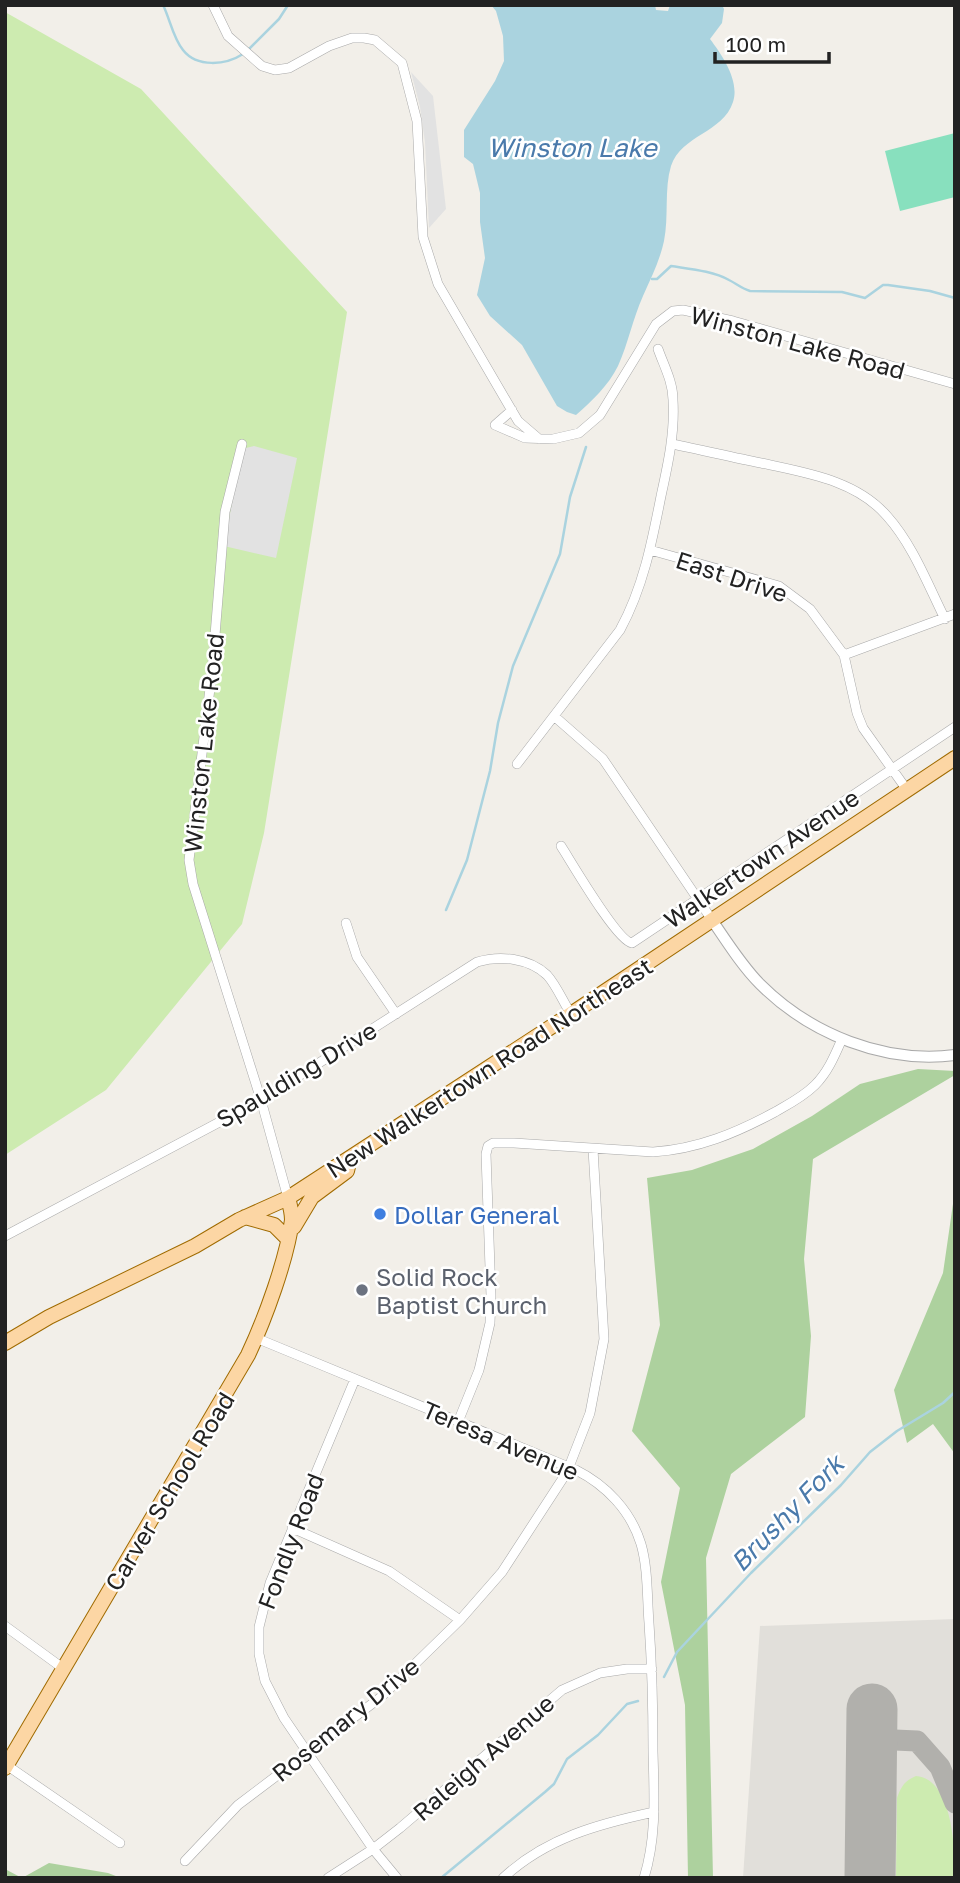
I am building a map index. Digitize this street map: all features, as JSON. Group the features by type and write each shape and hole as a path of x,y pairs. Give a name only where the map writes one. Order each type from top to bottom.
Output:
{"main road":[{"name":"New Walkertown Road Northeast","path":"5,1343 49,1317 195,1246 245,1217 288,1198 571,1014 955,758"},
{"path":"245,1217 274,1224 287,1238 312,1197 347,1171 351,1157"},
{"name":"Carver School Road","path":"6,1766 232,1386 256,1338 292,1217 288,1198"}],"street":[{"path":"213,5 228,36 262,66 275,70 289,68 329,46 364,37 375,40 402,62 417,121 423,237 438,284 518,421 539,439"},
{"name":"Winston Lake Road","path":"512,410 495,425 525,438 573,435 593,423 608,404 656,324 676,310 721,317 955,384"},
{"path":"517,764 621,630 633,606 650,550 672,444 674,398 658,349"},
{"name":"Winston Lake Road","path":"242,444 225,512 212,672 189,860 193,884 261,1100 288,1198"},
{"path":"672,444 802,472 840,483 867,497 888,517 899,534 945,619"},
{"name":"East Drive","path":"650,550 753,577 788,591 819,619 844,655 863,728 894,769 906,790"},
{"path":"844,655 955,614"},
{"path":"554,716 603,759 712,920 760,984 799,1016 842,1039 891,1053 930,1057 955,1055"},
{"name":"Walkertown Avenue","path":"561,846 615,928 629,943 636,942 955,727"},
{"path":"346,923 357,957 396,1014"},
{"name":"Spaulding Drive","path":"5,1236 261,1100 478,962 494,957 513,959 534,967 547,975 571,1014"},
{"path":"458,1422 479,1370 490,1323 488,1146 493,1143 514,1143 632,1152 676,1150 713,1141 794,1101 809,1090 828,1069 842,1039"},
{"name":"Rosemary Drive","path":"185,1861 238,1805 381,1697 460,1620 502,1572 569,1467 590,1413 604,1339 593,1149"},
{"name":"Teresa Avenue","path":"256,1338 569,1467 587,1475 614,1497 635,1528 643,1558 652,1669 654,1812 652,1843 644,1878"},
{"name":"Fondly Road","path":"355,1380 292,1528 262,1609 259,1654 265,1681 272,1696 306,1752 373,1849 397,1878"},
{"path":"292,1528 389,1571 460,1620"},
{"path":"5,1626 64,1669"},
{"name":"Raleigh Avenue","path":"328,1878 373,1849 427,1806 562,1690 600,1673 652,1669"},
{"path":"6,1766 120,1843"},
{"path":"503,1878 529,1857 568,1835 607,1822 654,1812"}],"shaded area":[{"path":"411,72 433,96 446,209 429,228 425,142"},
{"path":"254,446 297,458 276,558 224,546 242,449"},
{"path":"955,1619 955,1878 743,1878 760,1626"}],"green space":[{"path":"5,12 141,89 347,312 264,833 242,924 106,1090 5,1155"},
{"path":"955,133 955,197 900,211 885,151"},
{"path":"918,1069 955,1071 955,1075 813,1159 804,1259 811,1336 805,1417 731,1474 706,1558 713,1878 688,1878 685,1705 661,1582 680,1488 632,1431 660,1325 647,1178 692,1170 753,1149 812,1116 860,1084"},
{"path":"955,1190 955,1454 933,1424 907,1443 894,1390 943,1273"},
{"path":"916,1776 928,1780 938,1789 945,1802 952,1834 955,1878 896,1878 897,1798 904,1785"},
{"path":"49,1863 108,1873 121,1878 22,1878"},
{"path":"5,1869 22,1878 5,1878"}],"water":[{"name":"Winston Lake","path":"491,5 655,5 656,10 668,11 670,5 722,5 724,9 722,23 710,39 732,77 735,94 733,102 720,121 676,156 669,175 662,248 639,304 622,358 605,387 576,415 557,406 522,345 490,316 477,295 485,258 480,222 480,193 473,164 464,157 464,130 495,81 504,61 503,36 496,11"}],"waterway":[{"path":"163,5 177,40 189,56 212,63 228,61 243,54"},
{"path":"248,50 279,19 288,5"},
{"path":"652,279 657,279 671,266 716,274 750,291 842,292 865,298 883,285 888,285 930,291 955,298"},
{"path":"446,910 467,860 513,666 560,554 570,497 586,447"},
{"name":"Brushy Fork","path":"664,1677 677,1652 870,1452 955,1392"},
{"name":"Brushy Fork","path":"441,1878 554,1784 567,1759 598,1735 627,1704 638,1701"}],"taxiway":[{"path":"872,1739 917,1741 940,1767 955,1803"}],"runway":[{"path":"870,1878 872,1709"}],"place":[{"name":"Dollar General","path":"380,1214"},
{"name":"Solid Rock Baptist Church","path":"362,1290"}]}
